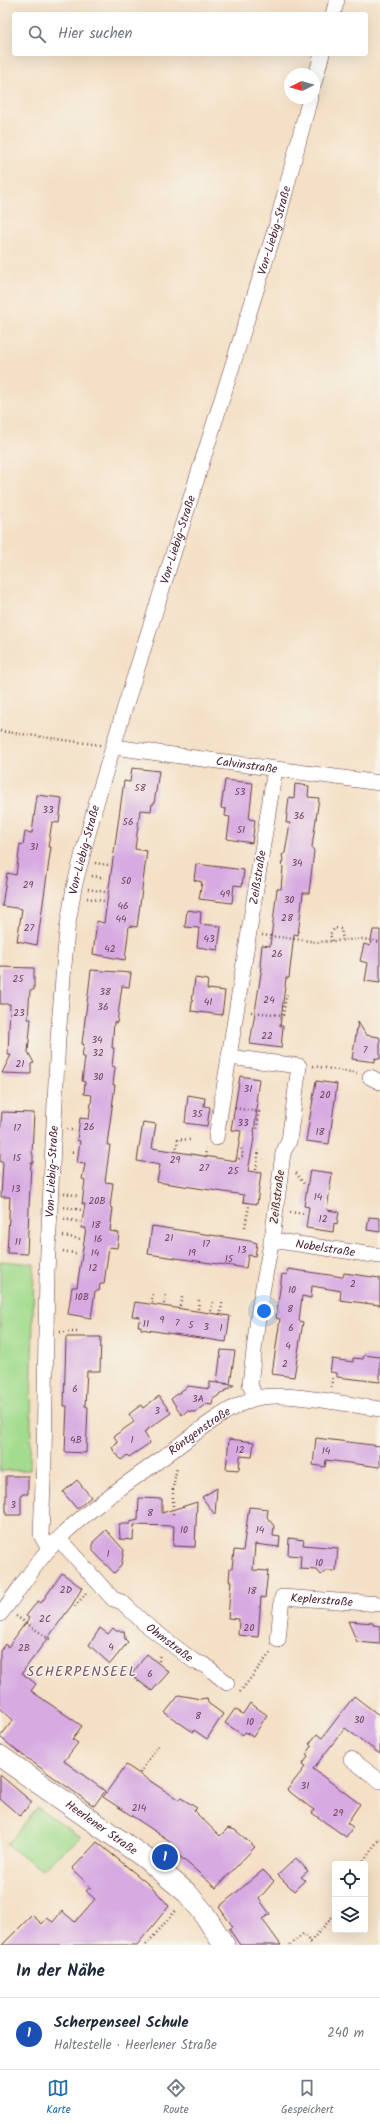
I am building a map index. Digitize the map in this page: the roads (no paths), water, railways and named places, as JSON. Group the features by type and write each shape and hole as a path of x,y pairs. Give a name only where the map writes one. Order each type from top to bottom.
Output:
{"main road":[{"name":"Heerlener Straße","path":"0,1756 145,1858 190,1896 203,1912 224,1945"}],"street":[{"path":"334,12 337,0"},
{"path":"318,68 321,56"},
{"name":"Von-Liebig-Straße","path":"54,1544 41,1535 44,1459 47,1276 60,1001 67,930 74,887 97,800 125,707 265,262 308,104"},
{"name":"Calvinstraße","path":"114,747 380,783"},
{"name":"Zeißstraße","path":"216,1138 275,769"},
{"name":"Zeißstraße","path":"229,1057 299,1066 289,1141 283,1154 271,1240 259,1309 250,1384 255,1398"},
{"name":"Nobelstraße","path":"271,1240 380,1256"},
{"name":"Röntgenstraße","path":"54,1544 116,1492 193,1435 225,1414 255,1398 266,1396 298,1398 380,1409"},
{"path":"2,1611 54,1544"},
{"name":"Ohmstraße","path":"54,1544 113,1598 122,1602 144,1623 195,1662 205,1665 227,1683"},
{"name":"Keplerstraße","path":"278,1640 282,1597 380,1604"},
{"path":"351,1759 380,1781"}],"place":[{"name":"Scherpenseel Schule","path":"165,1857"}],"district":[{"name":"SCHERPENSEEL","path":"82,1671"}]}
